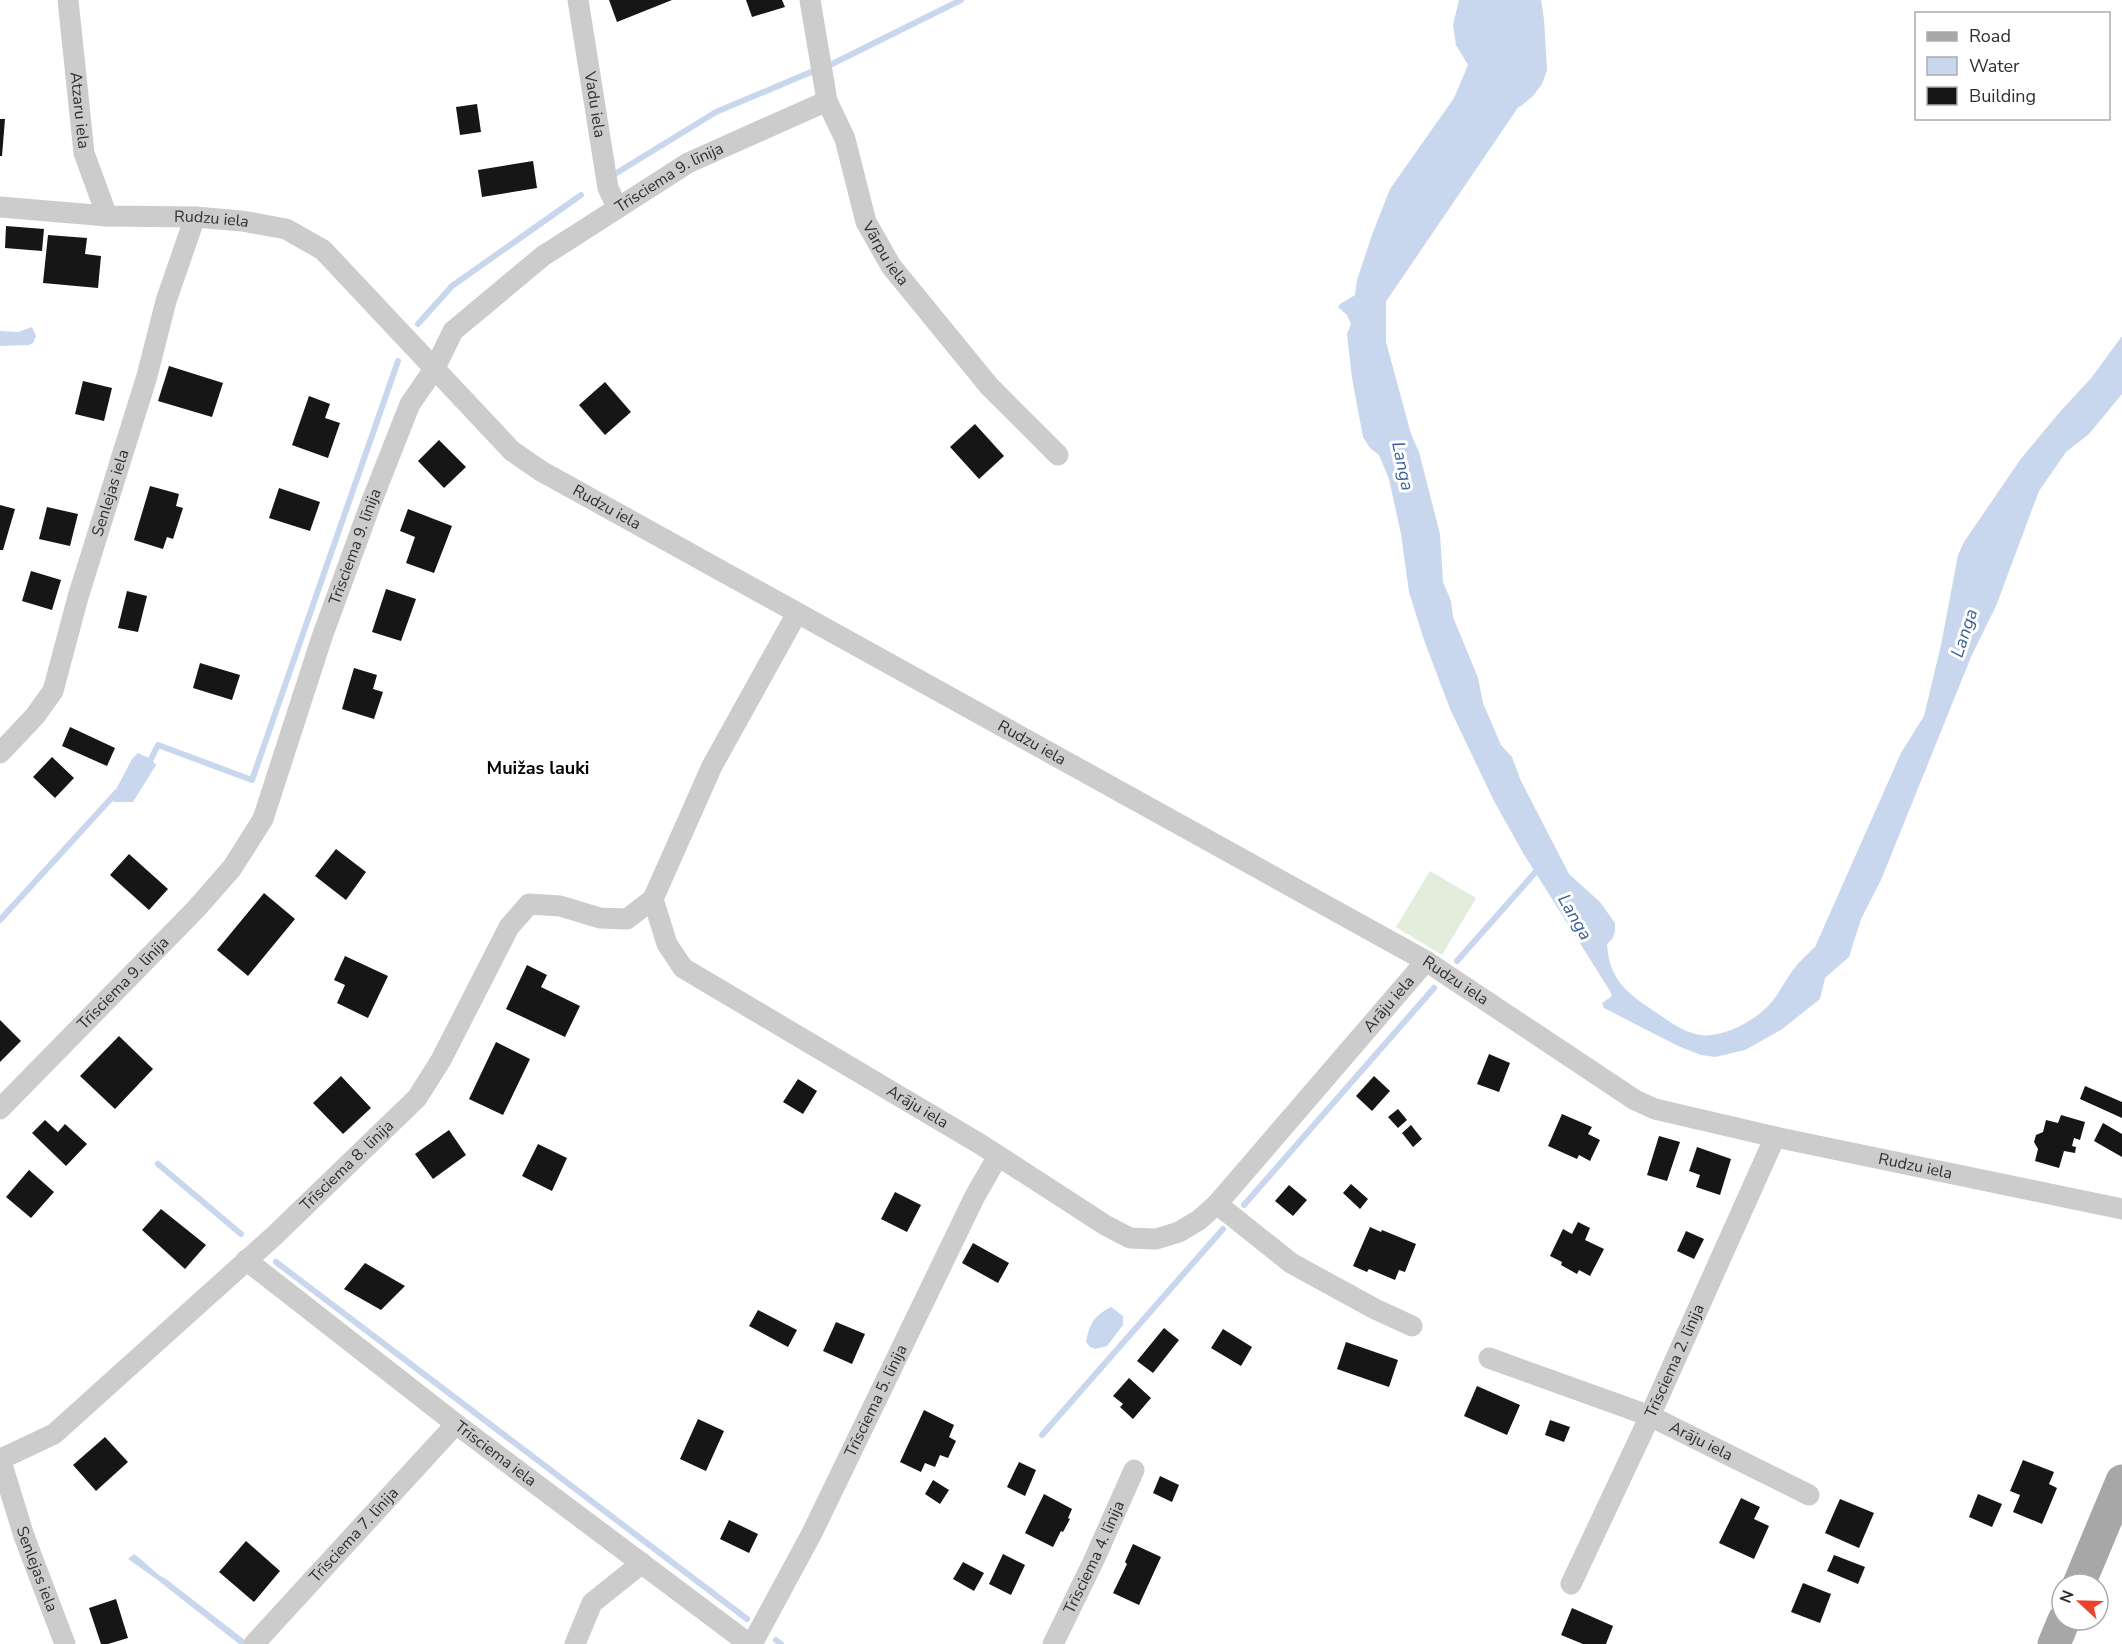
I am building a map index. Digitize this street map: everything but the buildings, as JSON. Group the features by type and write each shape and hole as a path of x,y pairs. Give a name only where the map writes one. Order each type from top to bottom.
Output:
{"main road":[{"path":"2084,1572 2122,1481"}],"street":[{"name":"Atzaru iela","path":"68,0 84,153 107,216"},
{"name":"Vadu iela","path":"578,0 608,188 617,207"},
{"name":"Vārpu iela","path":"810,0 827,101 845,139 866,222 891,266 989,386 1058,455"},
{"name":"Trīsciema 9. līnija","path":"0,1109 196,909 232,868 263,819 322,637 371,503 410,404 435,368 453,331 543,256 688,163 827,101"},
{"name":"Rudzu iela","path":"0,207 107,216 195,217 242,221 286,230 323,250 512,451 541,471 1426,961 1635,1100 1655,1109 1775,1137 2122,1209"},
{"name":"Senlejas iela","path":"0,753 35,716 53,691 78,597 147,376 166,301 195,217"},
{"path":"653,899 712,766 797,613"},
{"name":"Arāju iela","path":"653,899 667,944 683,969 980,1144 1105,1225 1130,1238 1156,1239 1179,1232 1199,1221 1217,1204 1426,961"},
{"name":"Trīsciema 8. līnija","path":"0,1459 54,1434 274,1236 417,1098 441,1060 484,979 508,927 529,904 560,906 600,918 627,919 653,899"},
{"name":"Trīsciema 2. līnija","path":"1571,1584 1650,1416 1775,1137"},
{"name":"Trīsciema 5. līnija","path":"751,1644 812,1533 975,1196 998,1156"},
{"path":"1217,1204 1291,1263 1375,1309 1412,1326"},
{"name":"Trīsciema iela","path":"246,1260 456,1424 751,1644"},
{"name":"Arāju iela","path":"1489,1358 1650,1416 1809,1494"},
{"name":"Trīsciema 7. līnija","path":"254,1644 456,1424"},
{"name":"Senlejas iela","path":"0,1459 24,1536 64,1644"},
{"name":"Trīsciema 4. līnija","path":"1053,1644 1134,1470"},
{"path":"575,1644 592,1603 642,1563"}],"green space":[{"path":"1430,871 1476,898 1442,955 1396,927"}],"water":[{"path":"1459,0 1541,0 1547,70 1542,84 1533,96 1521,106 1492,118 1482,125 1474,134 1464,161 1452,171 1433,198 1429,208 1420,212 1412,221 1389,277 1386,295 1386,342 1411,434 1419,452 1440,534 1443,582 1451,601 1453,617 1478,678 1483,703 1501,745 1512,757 1521,781 1569,874 1600,902 1615,923 1613,938 1607,944 1608,956 1620,982 1641,1002 1681,1028 1700,1035 1717,1034 1752,1019 1770,1004 1795,967 1815,947 1901,753 1924,716 1941,645 1958,555 1964,542 2020,460 2092,377 2122,336 2122,394 2089,434 2066,452 2039,491 1996,606 1971,657 1881,880 1861,919 1849,957 1825,978 1820,999 1781,1030 1745,1050 1715,1057 1701,1055 1678,1046 1604,1008 1602,1003 1612,996 1610,991 1523,853 1494,801 1450,709 1409,592 1401,534 1389,479 1379,455 1370,448 1363,437 1352,378 1347,334 1351,324 1347,315 1338,307 1355,295 1357,280 1390,189 1454,98 1468,65 1456,45 1453,25"},
{"path":"32,327 36,336 33,343 0,346 0,331 18,332"},
{"path":"138,753 151,759 156,765 133,802 114,802 112,797 132,759"},
{"path":"1111,1307 1123,1316 1123,1325 1107,1346 1095,1349 1090,1347 1086,1342 1091,1325 1101,1313"},
{"path":"134,1554 250,1644 239,1644 128,1559"}],"waterway":[{"path":"830,65 961,0"},
{"name":"Langa","path":"1374,289 1523,70 1501,0"},
{"path":"610,177 716,112 811,72"},
{"path":"418,324 452,286 581,195"},
{"path":"146,764 158,745 252,780 398,361"},
{"path":"0,920 117,792"},
{"path":"1457,961 1540,867"},
{"path":"1244,1205 1434,988"},
{"path":"158,1164 241,1234"},
{"path":"1042,1435 1223,1229"},
{"path":"276,1262 747,1619"},
{"path":"776,1640 781,1644"}],"district":[{"name":"Muižas lauki","path":"538,768"}]}
